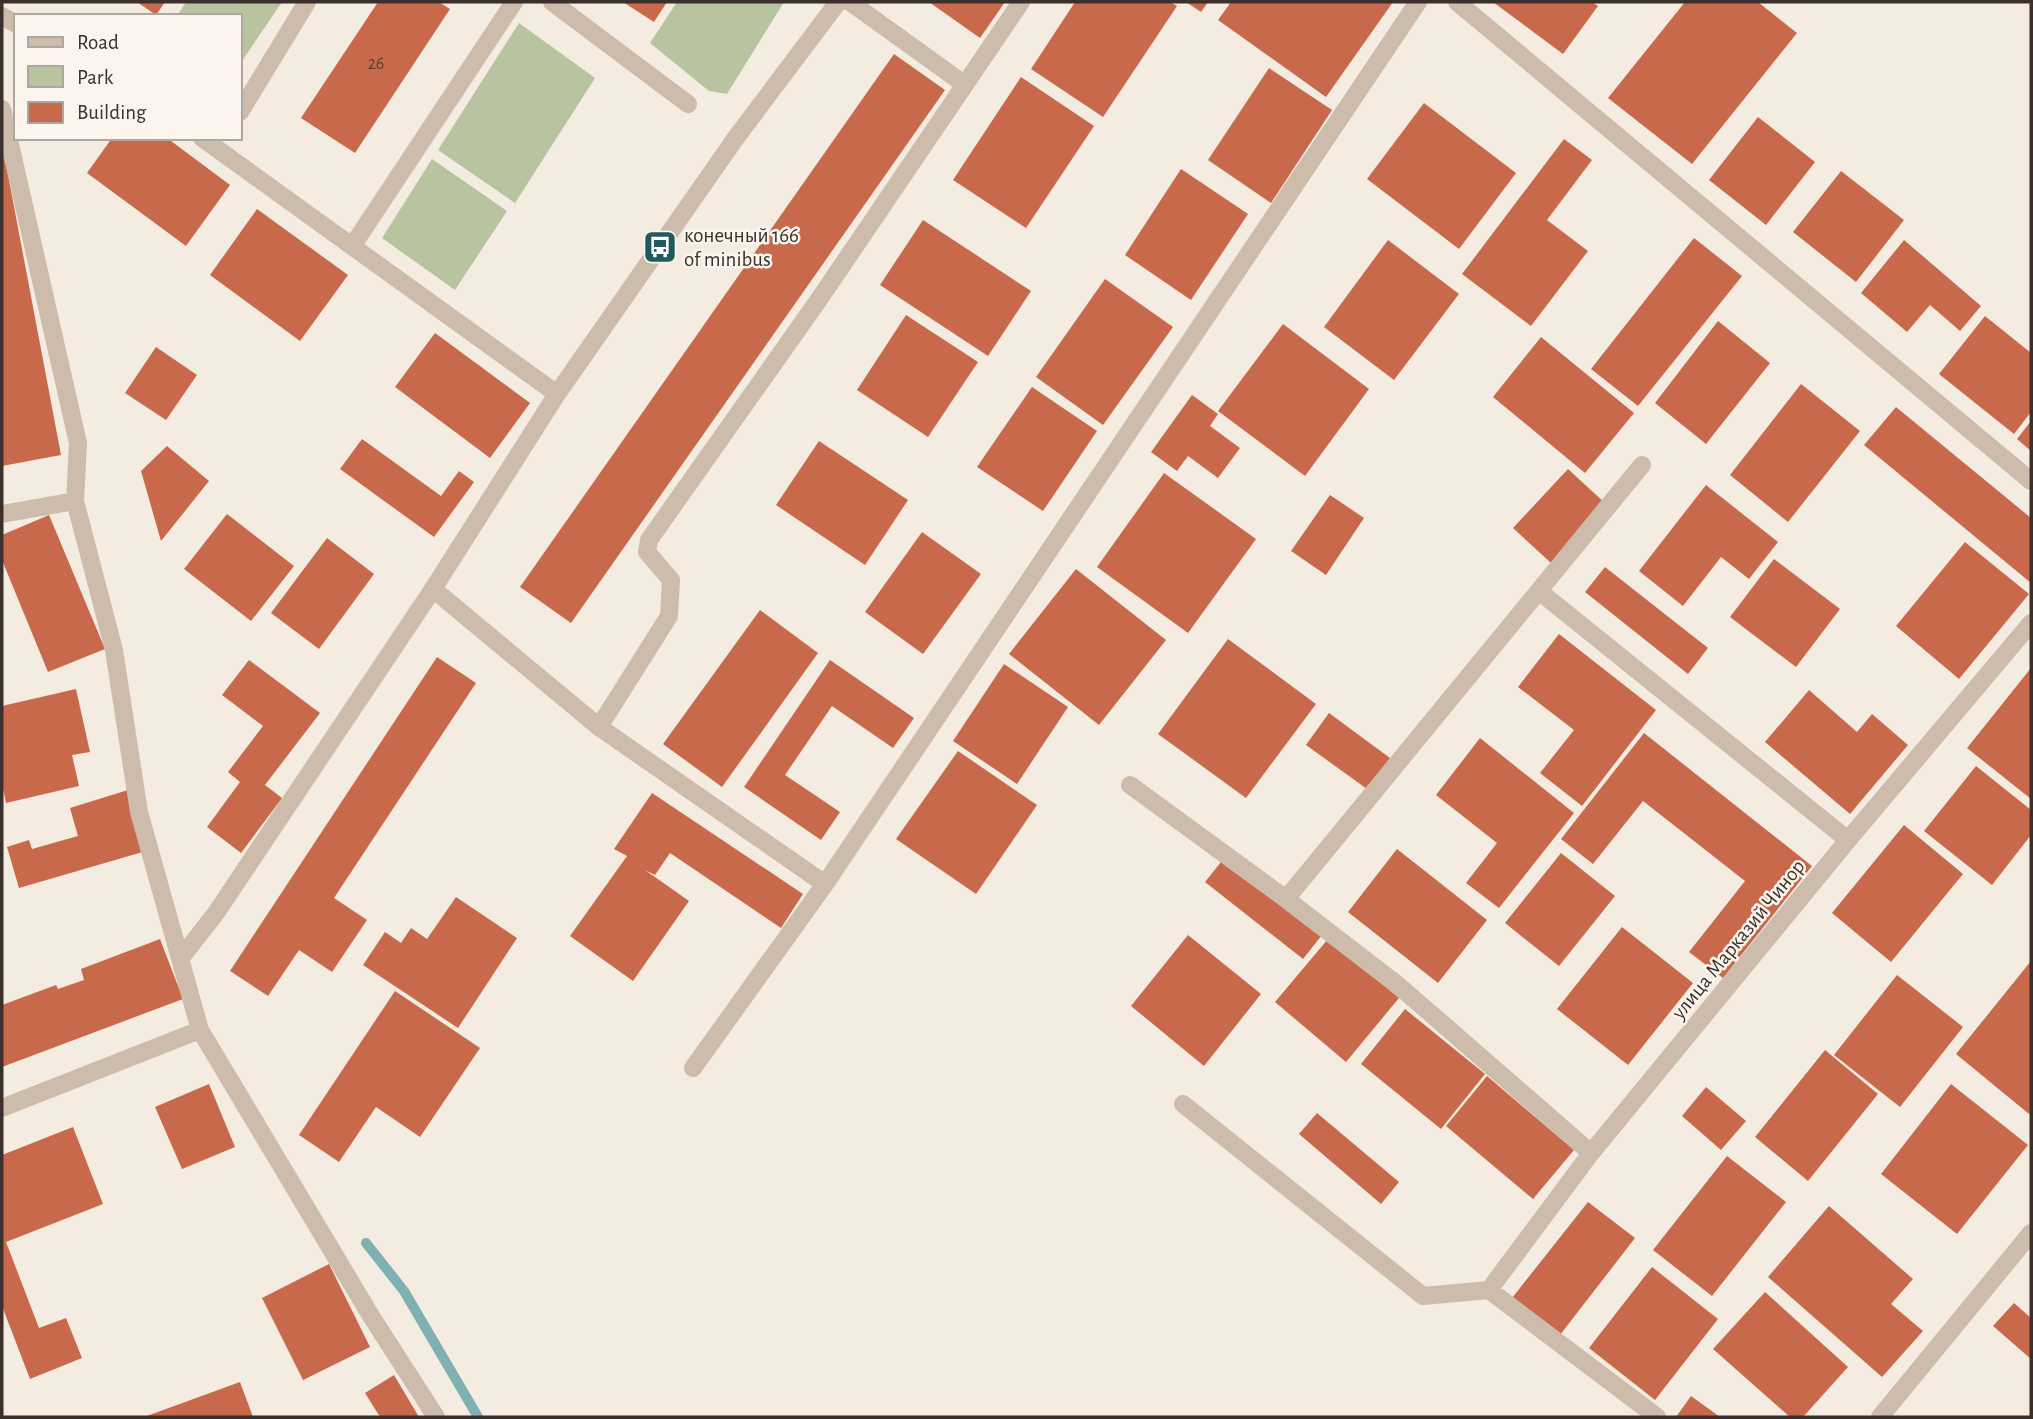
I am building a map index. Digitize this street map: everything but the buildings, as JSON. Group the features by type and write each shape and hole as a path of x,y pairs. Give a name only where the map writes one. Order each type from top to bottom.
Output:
{"street":[{"path":"242,109 307,2"},
{"path":"353,244 514,2"},
{"path":"552,2 688,104"},
{"path":"180,959 216,913 433,589 557,394 735,139 838,2"},
{"path":"850,2 964,84"},
{"path":"599,727 669,616 671,580 647,552 649,540 820,298 1021,2"},
{"path":"693,1068 825,884 1418,2"},
{"path":"1457,2 2031,481"},
{"path":"2,109 78,443 75,500 114,650 139,812 200,1030 371,1316 436,1417"},
{"path":"215,141 557,394"},
{"path":"1286,899 1642,465"},
{"path":"2,514 75,500"},
{"path":"433,589 599,727 825,884"},
{"path":"1540,592 1848,840"},
{"name":"улица Марказий Чинор","path":"1489,1290 1591,1153 1848,840 2031,623"},
{"path":"1130,785 1399,986 1591,1153"},
{"path":"2,1108 200,1030"},
{"path":"1183,1104 1423,1296 1489,1290 1657,1417"},
{"path":"1880,1417 2031,1233"}],"green space":[{"path":"186,2 282,2 242,61 242,14 178,14"},
{"path":"677,2 784,2 727,94 709,91 650,43"},
{"path":"519,23 595,78 515,203 438,150"},
{"path":"432,159 507,211 455,290 382,238"}],"waterway":[{"path":"366,1243 404,1291 478,1417"}],"place":[{"name":"конечный 166 of minibus","path":"660,247"}]}
